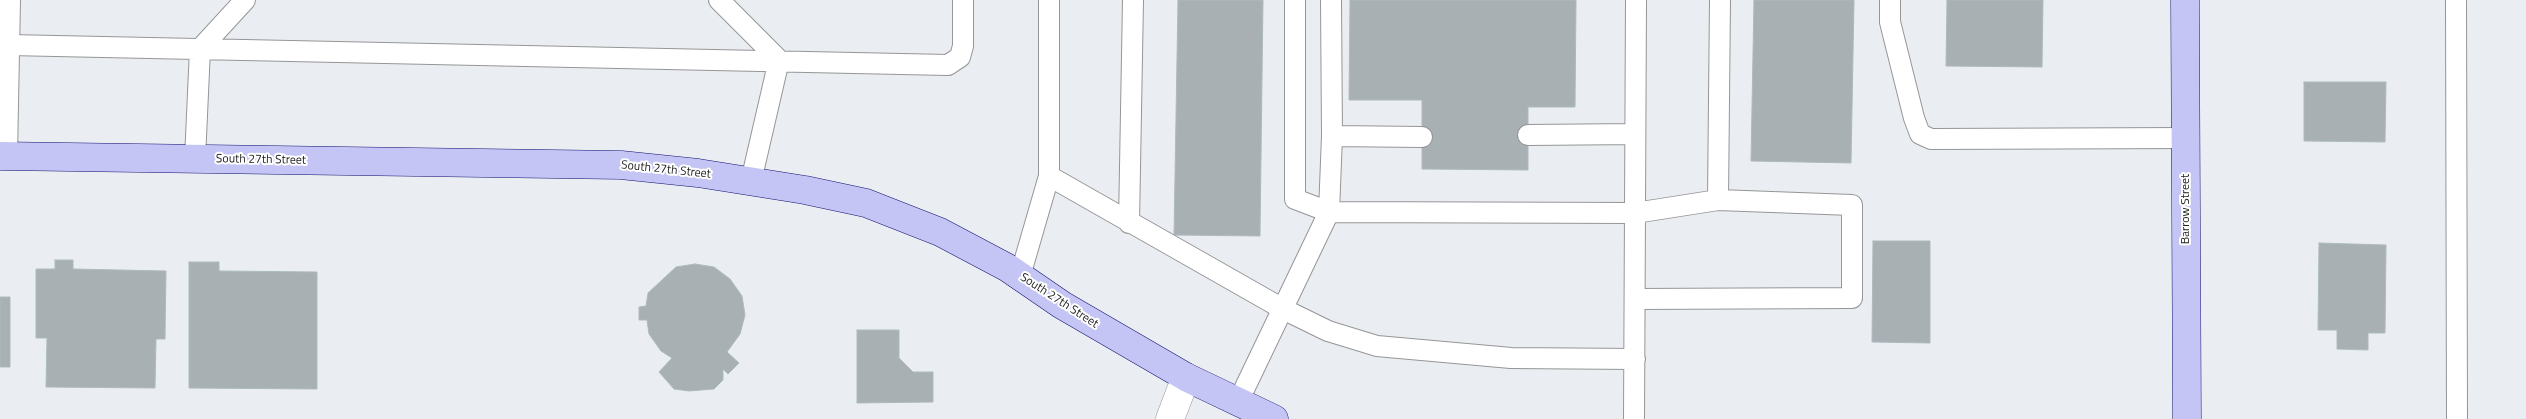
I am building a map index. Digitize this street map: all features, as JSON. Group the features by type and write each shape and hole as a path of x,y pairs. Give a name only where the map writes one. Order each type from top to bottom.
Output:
{"main road":[{"name":"Barrow Street","path":"2185,0 2187,419"},
{"name":"South 27th Street","path":"3,156 621,165 751,181 866,203 940,232 1020,276 1062,305 1186,377 1274,419"}],"street":[{"path":"1170,419 1186,377"}],"lane":[{"path":"3,156 10,0"},
{"path":"195,159 200,49 245,0"},
{"path":"718,0 778,60"},
{"path":"9,45 948,65 960,57 963,46 963,0"},
{"path":"1020,276 1049,176 1049,0"},
{"path":"1130,222 1133,0"},
{"path":"1295,0 1295,199 1328,212 1635,213 1718,200 1852,205 1852,298 1635,299"},
{"path":"1238,402 1328,212 1332,136 1331,0"},
{"path":"1634,419 1636,0"},
{"path":"1718,200 1720,0"},
{"path":"1890,0 1890,22 1914,118 1920,134 1931,139 2186,138"},
{"path":"2456,0 2458,419"},
{"path":"751,181 778,60"},
{"path":"1528,135 1635,134"},
{"path":"1332,136 1422,137"},
{"path":"1049,176 1283,310 1328,332 1377,346 1511,358 1635,359"}],"building":[{"path":"1178,0 1263,0 1260,236 1174,235"},
{"path":"1350,0 1576,0 1575,107 1528,107 1528,170 1422,169 1422,100 1349,100"},
{"path":"1754,0 1854,0 1851,163 1751,161"},
{"path":"1947,0 2043,0 2042,67 1946,66"},
{"path":"2304,82 2386,82 2385,142 2304,141"},
{"path":"1873,241 1930,241 1930,343 1872,342"},
{"path":"2319,243 2386,245 2385,333 2368,333 2368,350 2337,349 2337,330 2318,330"},
{"path":"55,260 73,260 73,269 166,271 165,339 156,339 155,388 46,387 47,338 36,338 36,269 55,269"},
{"path":"189,262 219,262 219,271 317,272 317,389 189,388"},
{"path":"695,264 714,267 730,279 742,296 745,315 740,334 727,352 739,363 728,374 723,369 723,380 714,389 689,391 674,389 659,372 672,358 661,351 649,334 647,320 639,320 639,307 646,306 648,293 676,267"},
{"path":"0,297 10,297 10,367 0,367"},
{"path":"857,330 899,330 899,358 913,372 933,372 933,402 857,403"}]}
